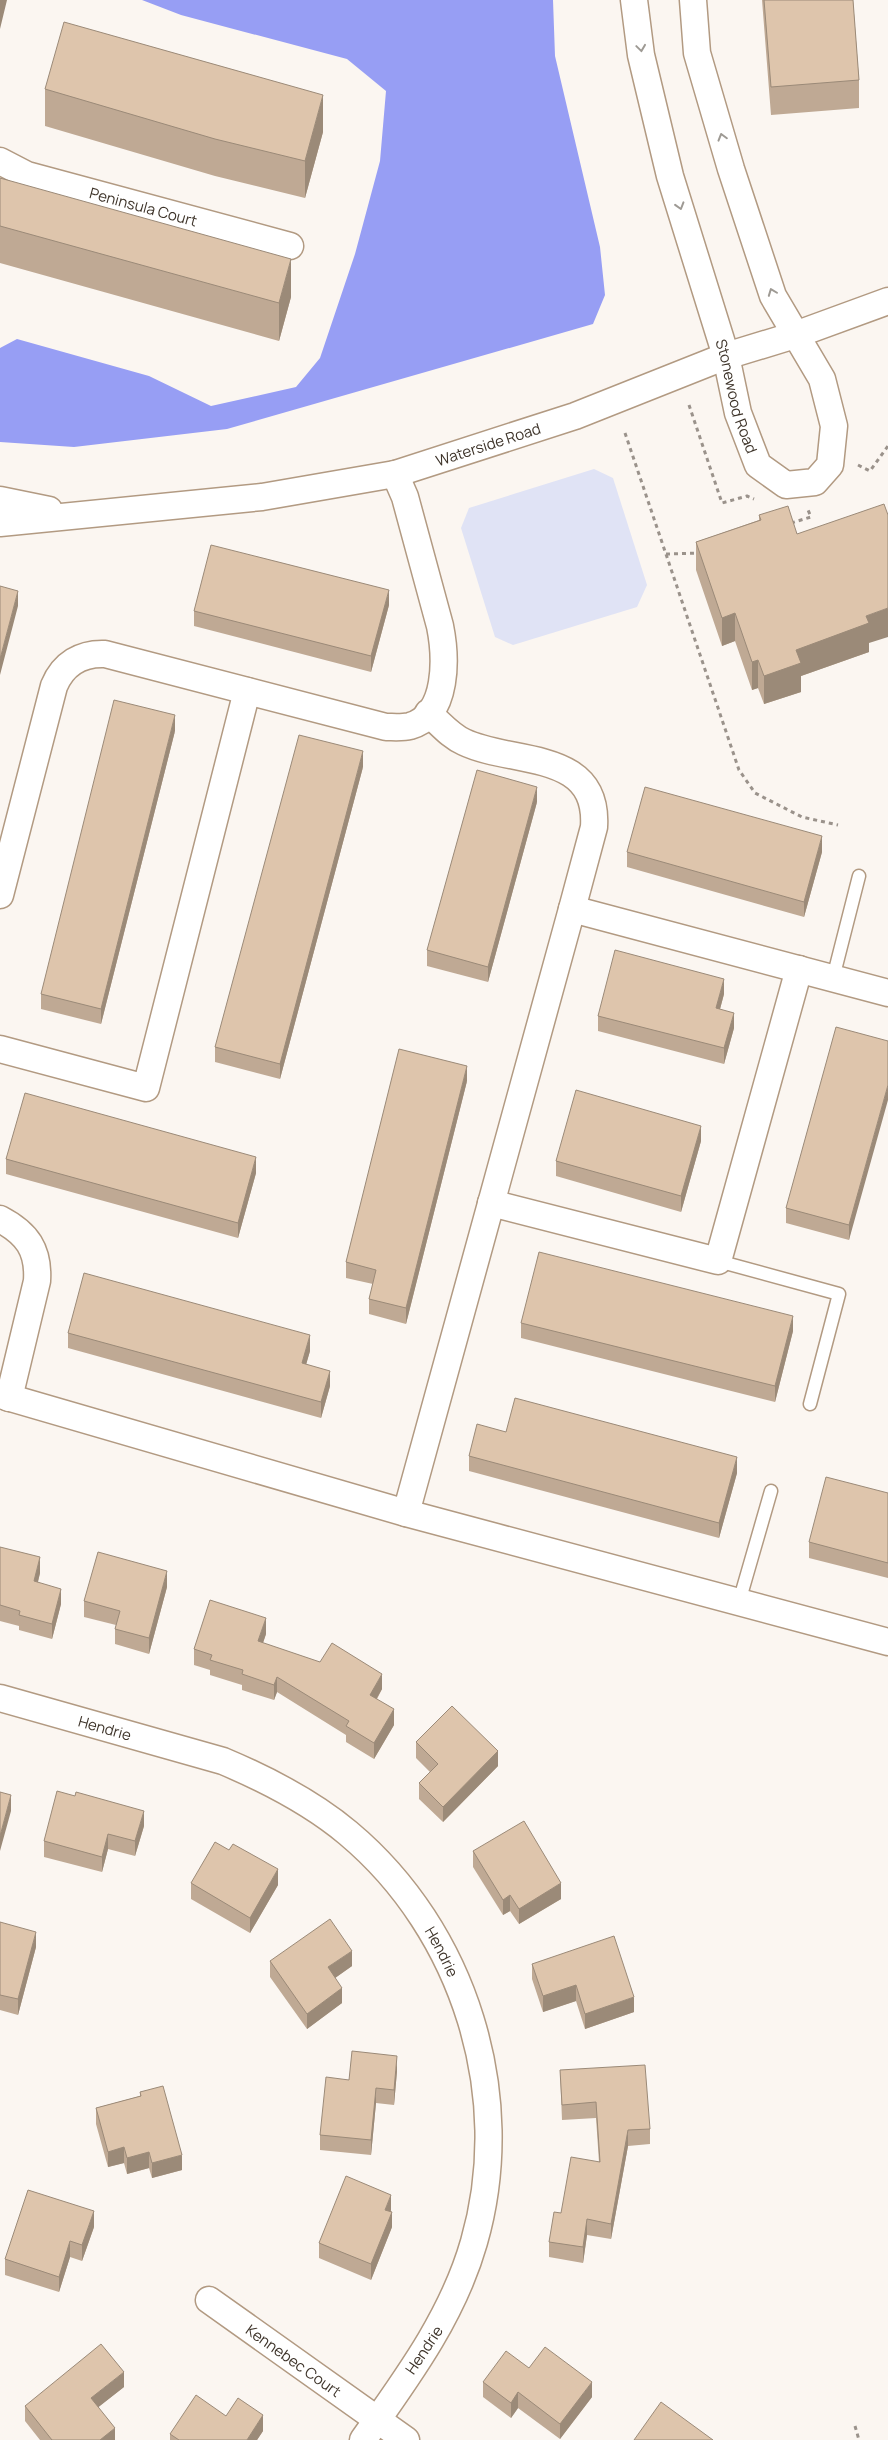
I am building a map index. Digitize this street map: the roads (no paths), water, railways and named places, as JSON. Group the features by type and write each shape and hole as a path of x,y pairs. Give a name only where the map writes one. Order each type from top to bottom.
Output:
{"street":[{"name":"Stonewood Road","path":"634,0 642,55 670,176 726,356 738,413 758,465 786,485 815,482 830,465 834,426 822,380 773,296 731,169 697,53 693,0"},
{"name":"Peninsula Court","path":"0,161 27,175 290,246"},
{"name":"Waterside Road","path":"0,523 262,498 395,474 575,416 726,356 795,335 888,301"},
{"path":"0,895 54,686 59,674 66,666 87,655 105,654 386,727 410,726 428,713 437,700 442,687 444,647 407,506 395,474"},
{"name":"Waterside Road","path":"0,500 71,515"},
{"path":"0,1049 146,1088 247,691"},
{"path":"406,1513 594,827 594,805 585,788 568,771 554,764 464,743 446,730 428,713"},
{"path":"572,909 888,993"},
{"path":"491,1203 718,1261 799,969"},
{"path":"0,1219 17,1227 28,1239 38,1267 37,1281 4,1397 406,1513 888,1642"},
{"name":"Hendrie","path":"0,1698 215,1758 257,1775 300,1798 349,1834 392,1876 426,1920 443,1949 458,1982 477,2039 484,2074 489,2145 483,2199 474,2243 443,2320 370,2430"},
{"name":"Kennebec Court","path":"208,2300 370,2430 406,2440"}],"lane":[{"path":"833,978 860,876"},
{"path":"718,1261 839,1294 810,1404"},
{"path":"739,1602 771,1491"}],"water":[{"path":"142,0 553,0 555,56 600,247 605,295 593,324 227,429 74,447 0,442 0,348 17,339 149,376 211,406 296,387 320,358 355,254 380,161 386,91 347,59 181,15"}]}
